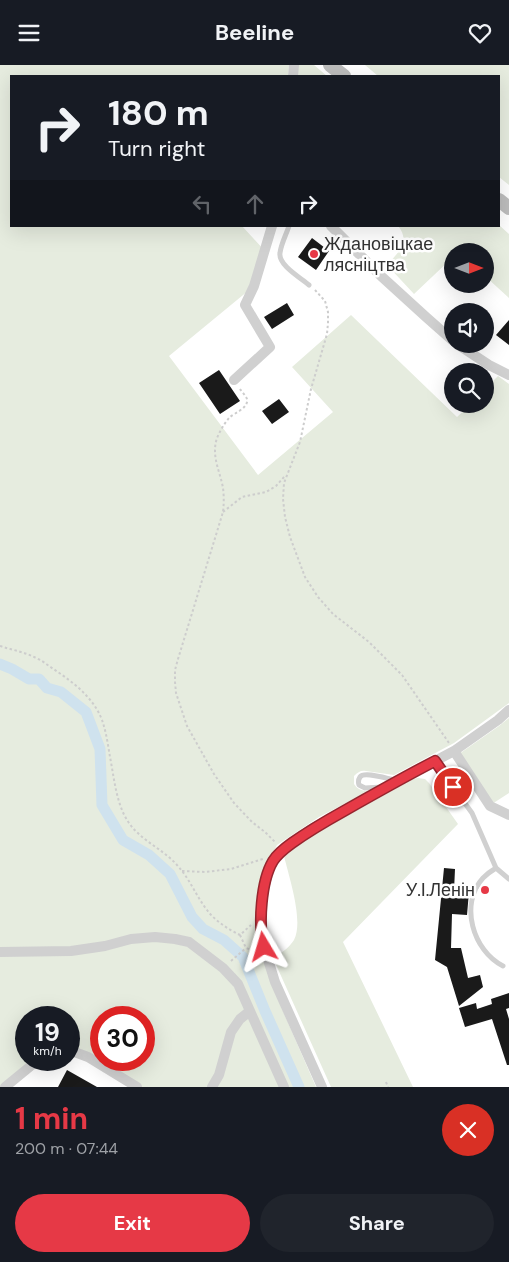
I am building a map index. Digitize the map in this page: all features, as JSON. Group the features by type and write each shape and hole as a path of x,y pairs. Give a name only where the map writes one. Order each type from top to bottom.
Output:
{"street":[{"path":"330,65 343,75"},
{"path":"234,380 270,347 245,305 254,286 272,227"},
{"path":"332,227 444,333"},
{"path":"471,353 509,375"},
{"path":"322,1087 275,982 261,937 264,889 273,860 281,851 311,829 454,751 509,710"},
{"path":"454,751 490,806 509,815"},
{"path":"0,952 71,951 105,946 131,939 155,937 189,942 223,968 238,984 284,1087"},
{"path":"212,1087 219,1075 231,1032 240,1019 250,1011"},
{"path":"80,1054 137,1087"},
{"path":"5,1087 25,1071"}],"lane":[{"path":"289,227 280,259 285,267 309,285"},
{"path":"435,761 472,813 496,868 509,879"},
{"path":"388,786 363,788 359,785 359,779 362,775 366,774 398,781"},
{"path":"496,868 482,879 477,887 471,906 471,919 475,933 484,949 494,961 503,966"}],"path":[{"path":"223,512 242,497 266,492 276,486 284,479 295,456 311,389 327,334 328,323 325,301 309,285"},
{"path":"182,871 205,873 231,869 281,851 274,841 234,803 214,774 187,726 176,693 175,670 223,512 224,494 216,463 216,440 220,430 230,417 243,409 247,399 234,380"},
{"path":"288,469 284,483 285,517 299,562 311,588 333,614 369,642 402,675 454,751"},
{"path":"0,646 36,658 63,675 86,695 102,719 116,790 127,820 147,842 163,852 177,865 207,910 219,923 240,935 246,948 267,957"},
{"path":"240,935 261,916"},
{"path":"228,963 246,948"},
{"path":"386,1082 388,1087"}],"shaded area":[{"path":"0,65 289,65 288,75 10,75 10,227 243,227 265,251 254,286 169,356 258,475 333,412 292,367 351,315 444,404 444,413 453,413 457,417 461,413 494,413 494,380 498,376 509,384 509,703 454,743 394,775 358,772 354,776 354,784 360,790 369,791 319,817 277,845 270,858 257,916 282,1009 316,1087 286,1087 251,1010 223,968 248,1011 239,1019 211,1087 137,1087 108,1071 155,1071 155,1006 90,1006 90,1061 80,1056 80,1006 15,1006 15,1071 25,1071 7,1087 0,1087"},
{"path":"298,65 314,65 326,75 297,75"},
{"path":"365,65 509,65 509,185 500,178 500,75 377,75"},
{"path":"500,226 509,234 509,298 494,284 494,243 444,243 444,266 414,294 387,265 402,247 403,237 399,227"},
{"path":"509,718 509,793 492,804 459,754"},
{"path":"418,778 425,779 429,783 458,824 343,942 413,1087 331,1087 273,958 290,945 297,932 295,899 284,856 314,834"},
{"path":"249,1012 283,1087 212,1087 232,1033"}],"building":[{"name":"Ждановіцкае лясніцтва","path":"312,238 329,251 316,270 298,257"},
{"path":"287,303 294,315 272,329 264,317"},
{"path":"509,320 509,345 496,335"},
{"path":"219,370 240,401 220,414 199,383"},
{"path":"279,399 289,412 272,424 262,411"},
{"path":"444,868 455,869 454,891 469,892 467,915 452,914 451,948 461,948 468,978 480,975 483,987 459,1006 447,967 435,960"},
{"path":"509,993 509,1008 506,1009 509,1019 509,1065 507,1065 492,1019 465,1027 459,1008 476,1003 477,1009 492,1004 491,999"},
{"path":"66,1071 69,1071 97,1087 58,1087"}],"waterway":[{"path":"0,664 29,679 39,679 47,688 61,692 86,712 100,749 102,805 123,840 149,855 170,874 192,917 203,929 224,940 243,957 299,1087"}],"place":[{"name":"Ждановіцкае лясніцтва","path":"314,254"},
{"name":"У.І.Ленін","path":"485,890"}],"route":[{"path":"264,947 261,937 264,889 273,860 281,851 311,829 435,761 453,787"}]}
